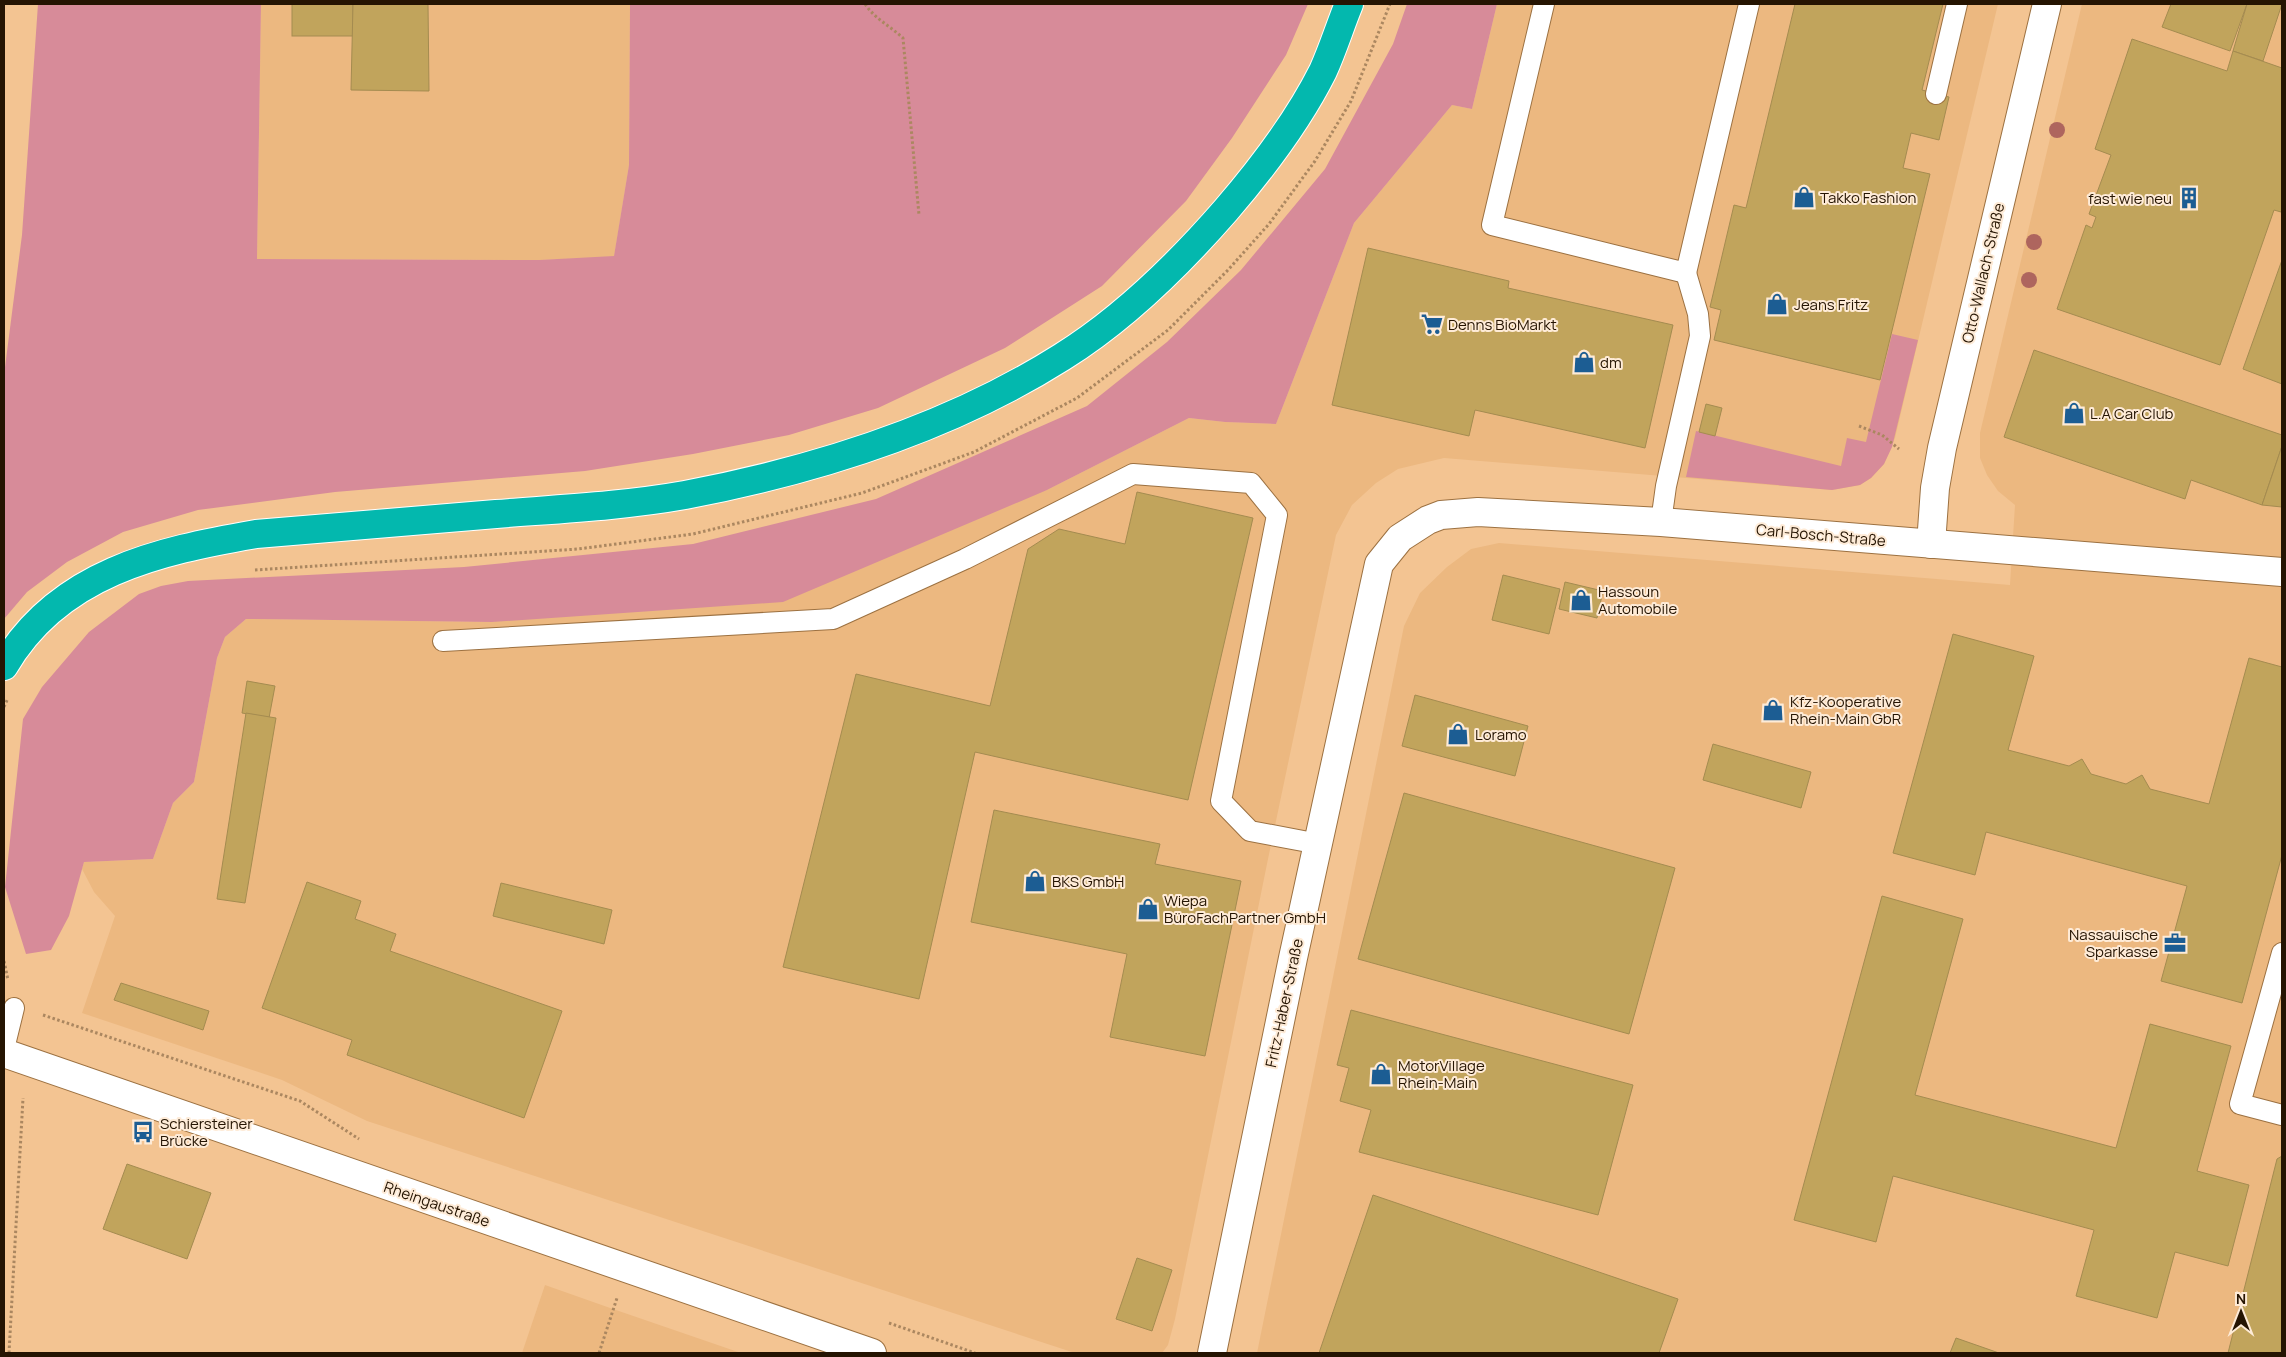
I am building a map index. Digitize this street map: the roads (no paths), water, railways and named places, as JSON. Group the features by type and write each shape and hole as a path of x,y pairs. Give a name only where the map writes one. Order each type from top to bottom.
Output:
{"highway":[{"path":"4,666 12,652 35,625 63,600 93,580 130,563 170,552 256,534 595,506 681,496 764,479 850,454 930,425 1000,393 1064,356 1138,300 1198,243 1240,194 1282,138 1323,70 1349,4"}],"street":[{"name":"Otto-Wallach-Straße","path":"1931,544 1935,488 1942,448 2047,4"},
{"name":"Carl-Bosch-Straße","path":"1378,564 1391,547 1413,529 1441,515 1456,512 1478,512 1661,522 2282,572"},
{"name":"Fritz-Haber-Straße","path":"1212,1353 1378,564"},
{"name":"Rheingaustraße","path":"4,1053 872,1353"}],"lane":[{"path":"1544,4 1492,225 1686,274"},
{"path":"1661,522 1666,486 1700,336 1698,314 1686,274 1749,4"},
{"path":"1936,94 1957,4"},
{"path":"443,641 833,619 965,559 1132,474 1251,483 1277,515 1221,802 1250,831 1319,844"},
{"path":"2282,953 2240,1104 2282,1115"},
{"path":"4,1049 14,1008"}],"place":[{"name":"Takko Fashion","path":"1804,197"},
{"name":"fast wie neu","path":"2189,198"},
{"name":"Jeans Fritz","path":"1777,304"},
{"name":"Denns BioMarkt","path":"1432,324"},
{"name":"dm","path":"1584,362"},
{"name":"L.A Car Club","path":"2074,413"},
{"name":"Hassoun Automobile","path":"1581,600"},
{"name":"Kfz-Kooperative Rhein-Main GbR","path":"1773,710"},
{"name":"Loramo","path":"1458,734"},
{"name":"BKS GmbH","path":"1035,881"},
{"name":"Wiepa BüroFachPartner GmbH","path":"1148,909"},
{"name":"Nassauische Sparkasse","path":"2175,943"},
{"name":"MotorVillage Rhein-Main","path":"1381,1074"},
{"name":"Schiersteiner Brücke","path":"143,1132"}]}
